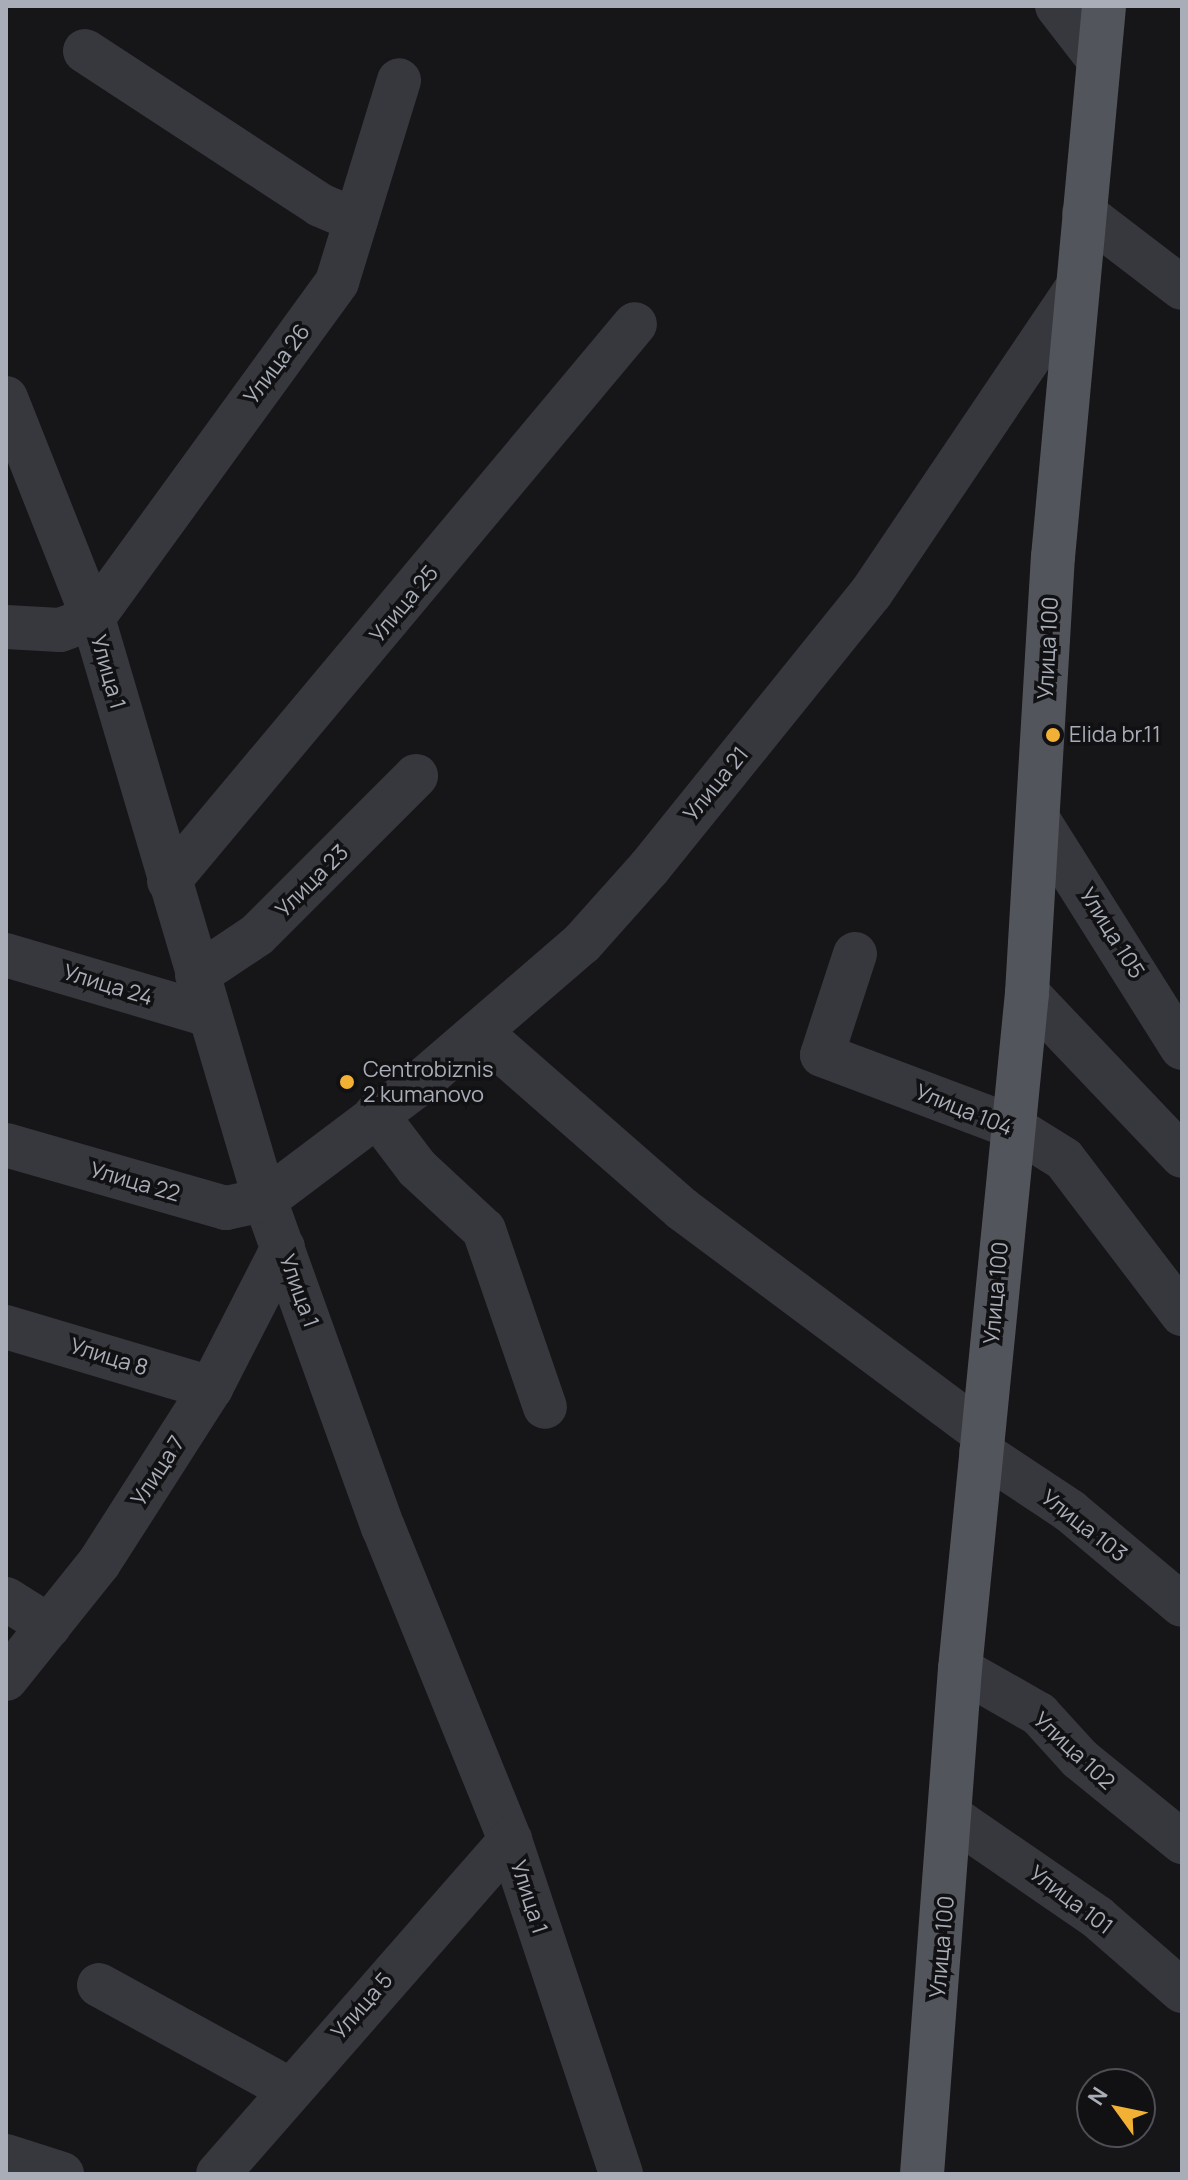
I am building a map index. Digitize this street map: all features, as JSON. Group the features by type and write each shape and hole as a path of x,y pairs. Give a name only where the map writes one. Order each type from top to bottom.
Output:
{"main road":[{"name":"Улица 100","path":"922,2174 953,1818 960,1669 1011,1126 1027,993 1078,286 1104,6"}],"street":[{"path":"1057,6 1098,59"},
{"path":"85,51 320,205 356,220"},
{"name":"Улица 26","path":"93,618 337,282 399,80"},
{"path":"1084,213 1182,288"},
{"name":"Улица 21","path":"265,1200 481,1033 582,943 649,868 871,593 1078,286"},
{"name":"Улица 25","path":"169,881 635,324"},
{"name":"Улица 1","path":"6,398 93,618 265,1200 383,1527 510,1840 616,2171"},
{"path":"6,627 60,630 93,618"},
{"name":"Улица 23","path":"203,995 257,935 416,776"},
{"name":"Улица 105","path":"1039,821 1182,1048"},
{"name":"Улица 104","path":"855,954 822,1055 1011,1126 1064,1159 1182,1314"},
{"name":"Улица 24","path":"6,955 203,995"},
{"path":"1027,993 1182,1156"},
{"path":"481,1033 682,1209 982,1443"},
{"path":"376,1114 417,1168 484,1230 545,1407"},
{"name":"Улица 22","path":"6,1145 226,1208 265,1200"},
{"name":"Улица 7","path":"6,1679 99,1563 211,1388 283,1247"},
{"name":"Улица 8","path":"6,1327 211,1388"},
{"name":"Улица 103","path":"982,1443 1070,1511 1182,1605"},
{"path":"6,1599 49,1626"},
{"name":"Улица 102","path":"960,1669 1039,1714 1080,1759 1182,1842"},
{"name":"Улица 101","path":"953,1818 1097,1917 1182,1991"},
{"name":"Улица 5","path":"218,2174 289,2089 510,1840"},
{"path":"99,1985 289,2089"},
{"path":"6,2156 62,2174"}],"place":[{"name":"Elida br.11","path":"1053,735"},
{"name":"Centrobiznis 2 kumanovo","path":"347,1082"}]}
